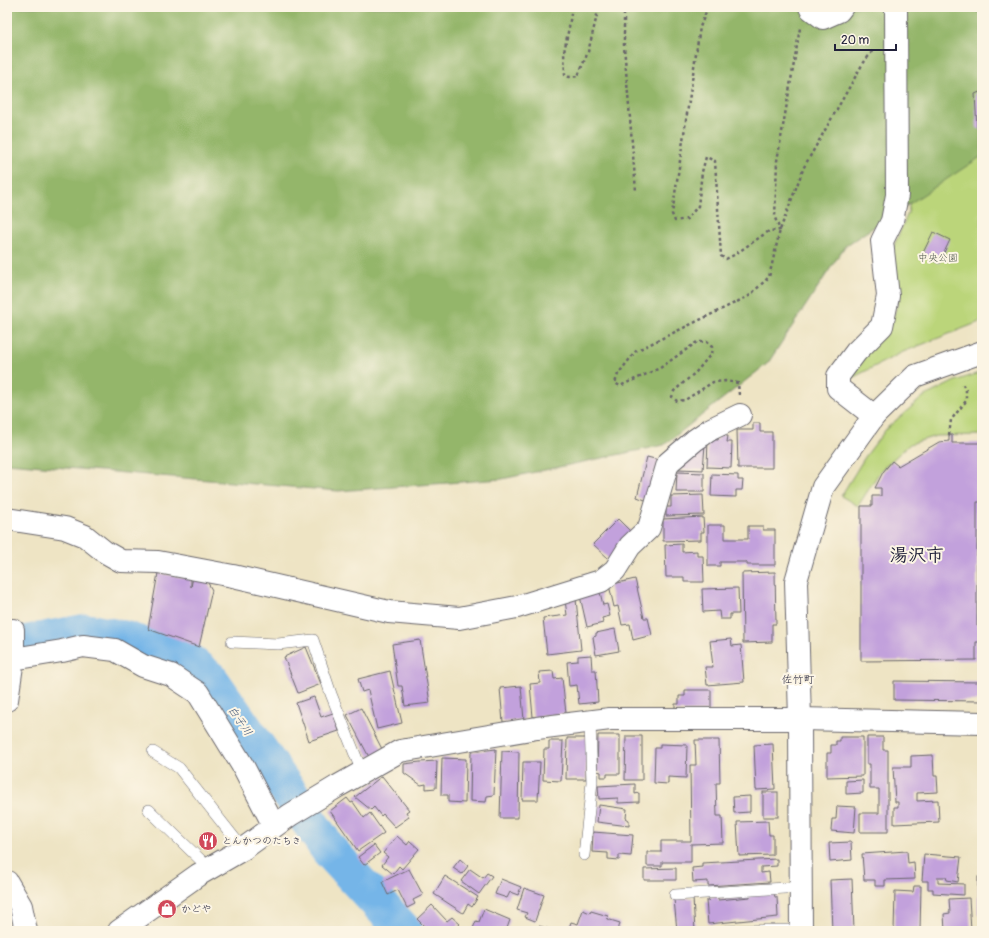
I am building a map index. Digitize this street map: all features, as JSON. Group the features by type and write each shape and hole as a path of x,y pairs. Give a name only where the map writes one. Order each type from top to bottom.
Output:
{"street":[{"path":"810,7 823,18 839,11 842,7"},
{"path":"874,416 838,388 838,376 856,352 882,326 888,296 882,241 892,221 897,195 896,7"},
{"path":"801,930 800,719 796,581 823,487 874,416 915,376 982,352"},
{"path":"7,519 65,528 85,536 105,552 121,561 158,562 233,576 389,612 459,618 517,607 601,582 615,570 630,546 649,528 668,463 711,429 740,415"},
{"path":"7,700 10,659 10,631"},
{"path":"10,659 62,651 83,646 115,650 143,666 171,675 198,693 244,768 282,820"},
{"path":"119,931 174,892 243,849 282,820 400,751 538,728 610,719 800,719 982,723"},
{"path":"7,882 21,906 26,931"}],"lane":[{"path":"232,642 278,644 313,640 331,694 362,772"},
{"path":"584,856 592,782 590,722"},
{"path":"154,752 179,768 243,849"},
{"path":"149,810 210,869"},
{"path":"675,895 800,887"},
{"path":"727,931 801,930"}],"path":[{"path":"572,7 564,52 565,75 569,78 578,76 588,52 599,7"},
{"path":"624,7 624,46 636,191"},
{"path":"708,7 700,27 672,214 675,221 687,219 698,206 702,172 706,157 715,161 721,256 726,259 769,231 780,230"},
{"path":"970,7 982,15"},
{"path":"780,230 775,218 777,161 800,28"},
{"path":"740,415 738,383 725,381 713,382 685,400 677,401 672,397 674,391 696,372 711,354 712,347 707,342 697,342 660,368 620,386 615,383 618,374 636,351 749,296 769,277 780,230 804,167 862,65 875,47"},
{"path":"949,435 951,420 966,401 966,390 959,380"}],"green space":[{"path":"7,7 982,7 982,156 845,246 768,363 664,445 502,479 338,491 7,463"},
{"name":"中央公園","path":"982,37 982,321 903,352 850,379 870,346 894,315 899,298 893,271 892,250 908,213 913,181"},
{"path":"982,372 982,435 936,436 910,444 881,470 858,506 841,496 865,457 887,428 923,397 955,381"}],"building":[{"path":"982,91 982,130 977,128 975,94"},
{"path":"933,232 950,240 939,263 922,255"},
{"path":"753,423 760,423 760,432 772,432 772,468 738,468 737,430 753,430"},
{"path":"719,435 728,436 727,442 732,442 731,468 707,467 708,439 718,440"},
{"path":"949,435 952,435 952,443 981,443 982,502 977,502 977,626 982,626 982,642 976,642 976,660 861,661 861,506 872,506 872,496 881,496 881,488 875,488 883,472 892,461 898,466 939,442 949,441"},
{"path":"705,445 703,470 679,469 679,465 685,464 684,461"},
{"path":"647,457 659,460 648,501 637,497"},
{"path":"677,472 704,473 704,492 676,492"},
{"path":"712,474 738,475 738,480 743,480 742,490 736,490 736,497 711,496"},
{"path":"703,495 704,515 666,516 666,507 671,507 671,496"},
{"path":"703,517 704,532 701,532 701,540 663,541 663,519"},
{"path":"618,519 632,533 609,559 593,544"},
{"path":"708,525 725,525 725,539 748,539 748,526 763,526 763,530 775,530 775,565 747,565 747,562 720,562 720,566 708,566"},
{"path":"682,544 682,552 697,551 697,556 703,556 704,582 684,582 684,577 666,577 665,545"},
{"path":"196,562 212,590 199,647 148,629 158,573 191,579 191,587"},
{"path":"775,572 776,624 772,624 772,642 743,643 742,573"},
{"path":"635,579 644,618 648,618 652,635 633,640 630,624 622,625 618,606 614,607 609,585"},
{"path":"738,588 739,614 730,614 730,619 720,619 719,611 703,612 702,589"},
{"path":"600,592 603,605 607,604 610,616 602,618 603,623 587,627 580,596"},
{"path":"576,599 581,650 547,654 543,618 567,615 565,600"},
{"path":"615,629 619,651 596,655 593,637 596,636 596,633"},
{"path":"731,639 732,646 741,645 744,682 707,685 705,667 713,667 710,641"},
{"path":"420,640 430,703 405,706 402,686 398,686 392,644"},
{"path":"306,647 321,684 298,693 284,657"},
{"path":"591,655 592,670 596,670 598,702 579,704 577,685 569,686 567,662 578,661 578,656"},
{"path":"390,671 402,723 377,729 368,690 362,692 358,679"},
{"path":"553,671 554,679 562,678 566,713 533,717 530,684 540,683 539,672"},
{"path":"894,681 982,682 982,701 894,700"},
{"path":"521,686 524,720 503,722 500,688"},
{"path":"685,690 711,690 711,711 675,711 675,704 679,704 679,696 685,696"},
{"path":"314,697 321,717 333,713 339,731 309,741 296,703"},
{"path":"361,708 383,751 369,757 347,715"},
{"path":"598,735 620,735 620,774 607,774 607,777 601,777 601,772 597,771"},
{"path":"626,736 642,736 642,780 625,780"},
{"path":"840,737 863,737 863,776 827,777 827,753 831,753 831,745 836,745 836,741 840,741"},
{"path":"867,737 883,737 883,750 888,750 888,832 860,832 860,813 879,813 879,789 870,789 870,764 867,764"},
{"path":"567,738 587,738 586,779 566,779"},
{"path":"695,740 719,740 720,783 716,783 717,816 722,816 723,843 691,844 691,862 662,862 662,866 647,866 647,852 661,852 661,841 691,841 690,765 696,765"},
{"path":"549,741 563,741 561,781 543,780 544,749 549,749"},
{"path":"660,744 687,745 686,778 668,777 668,784 654,783 655,748 660,748"},
{"path":"773,744 775,789 756,790 754,745"},
{"path":"496,749 494,795 487,796 486,802 470,801 471,752"},
{"path":"502,751 519,752 518,818 500,818"},
{"path":"933,755 934,776 937,776 938,792 917,793 917,801 938,800 939,822 894,824 894,807 898,807 898,802 895,802 893,767 911,767 911,756"},
{"path":"442,758 466,759 465,803 448,802 448,795 441,795"},
{"path":"437,761 436,788 426,789 426,784 421,785 404,773 404,764"},
{"path":"523,762 540,762 538,800 522,800"},
{"path":"382,776 409,810 406,812 409,817 395,827 383,814 381,816 374,807 371,810 355,797"},
{"path":"863,780 863,793 846,794 846,781"},
{"path":"635,784 635,794 639,793 639,802 618,803 618,798 599,799 598,786"},
{"path":"763,792 778,792 778,817 763,817"},
{"path":"750,796 750,812 734,813 733,797"},
{"path":"347,798 351,803 353,802 364,818 370,813 384,833 358,851 330,811"},
{"path":"599,805 627,809 626,818 629,820 629,826 597,822"},
{"path":"837,806 856,807 854,833 831,831 832,819 836,819"},
{"path":"768,821 769,835 773,835 773,855 739,856 737,822"},
{"path":"593,832 633,835 631,856 619,855 619,860 608,859 608,853 592,852"},
{"path":"397,836 407,845 410,841 419,849 402,869 399,866 393,874 382,865 388,857 383,853"},
{"path":"851,842 852,860 830,862 829,843"},
{"path":"374,845 380,853 364,865 358,857"},
{"path":"907,851 908,863 914,862 915,879 885,880 885,886 875,886 875,880 864,880 862,854"},
{"path":"924,854 961,857 958,882 947,880 946,877 938,877 938,883 964,884 964,895 933,893 933,889 928,889 928,881 922,881"},
{"path":"460,859 468,866 462,874 453,868"},
{"path":"777,859 777,866 761,867 761,873 769,872 770,882 708,886 708,881 693,882 692,868 702,867 702,863"},
{"path":"676,868 676,880 644,880 644,869"},
{"path":"409,869 423,895 413,900 415,904 407,908 398,890 388,895 382,882"},
{"path":"470,869 483,878 487,873 492,876 479,894 461,881"},
{"path":"445,876 478,897 472,907 468,904 463,913 434,894"},
{"path":"978,877 982,877 982,914 978,914"},
{"path":"501,879 521,887 518,895 510,892 507,898 495,894"},
{"path":"852,879 854,931 832,931 830,880"},
{"path":"914,886 921,886 920,931 894,931 895,891 913,892"},
{"path":"524,888 544,895 535,921 525,917 527,913 517,910"},
{"path":"774,893 775,897 777,897 778,917 708,924 706,901 709,901 708,897 718,897 718,900"},
{"path":"693,898 695,931 677,931 674,899"},
{"path":"969,898 971,931 945,931 944,914 950,913 949,899"},
{"path":"432,905 447,921 452,917 460,924 453,931 429,931 417,919"},
{"path":"484,909 510,920 506,931 472,931 476,921 479,922"},
{"path":"583,910 590,913 591,911 608,916 607,919 620,923 618,931 568,931 571,922 578,924"},
{"path":"539,926 553,930 553,931 538,931"}],"waterway":[{"name":"白子川","path":"7,647 87,632 124,639 188,661 210,679 329,850 404,931"}],"place":[{"name":"とんかつのたちき","path":"208,841"},
{"name":"かどや","path":"167,909"}],"district":[{"name":"湯沢市","path":"917,555"},
{"name":"佐竹町","path":"798,679"}]}
